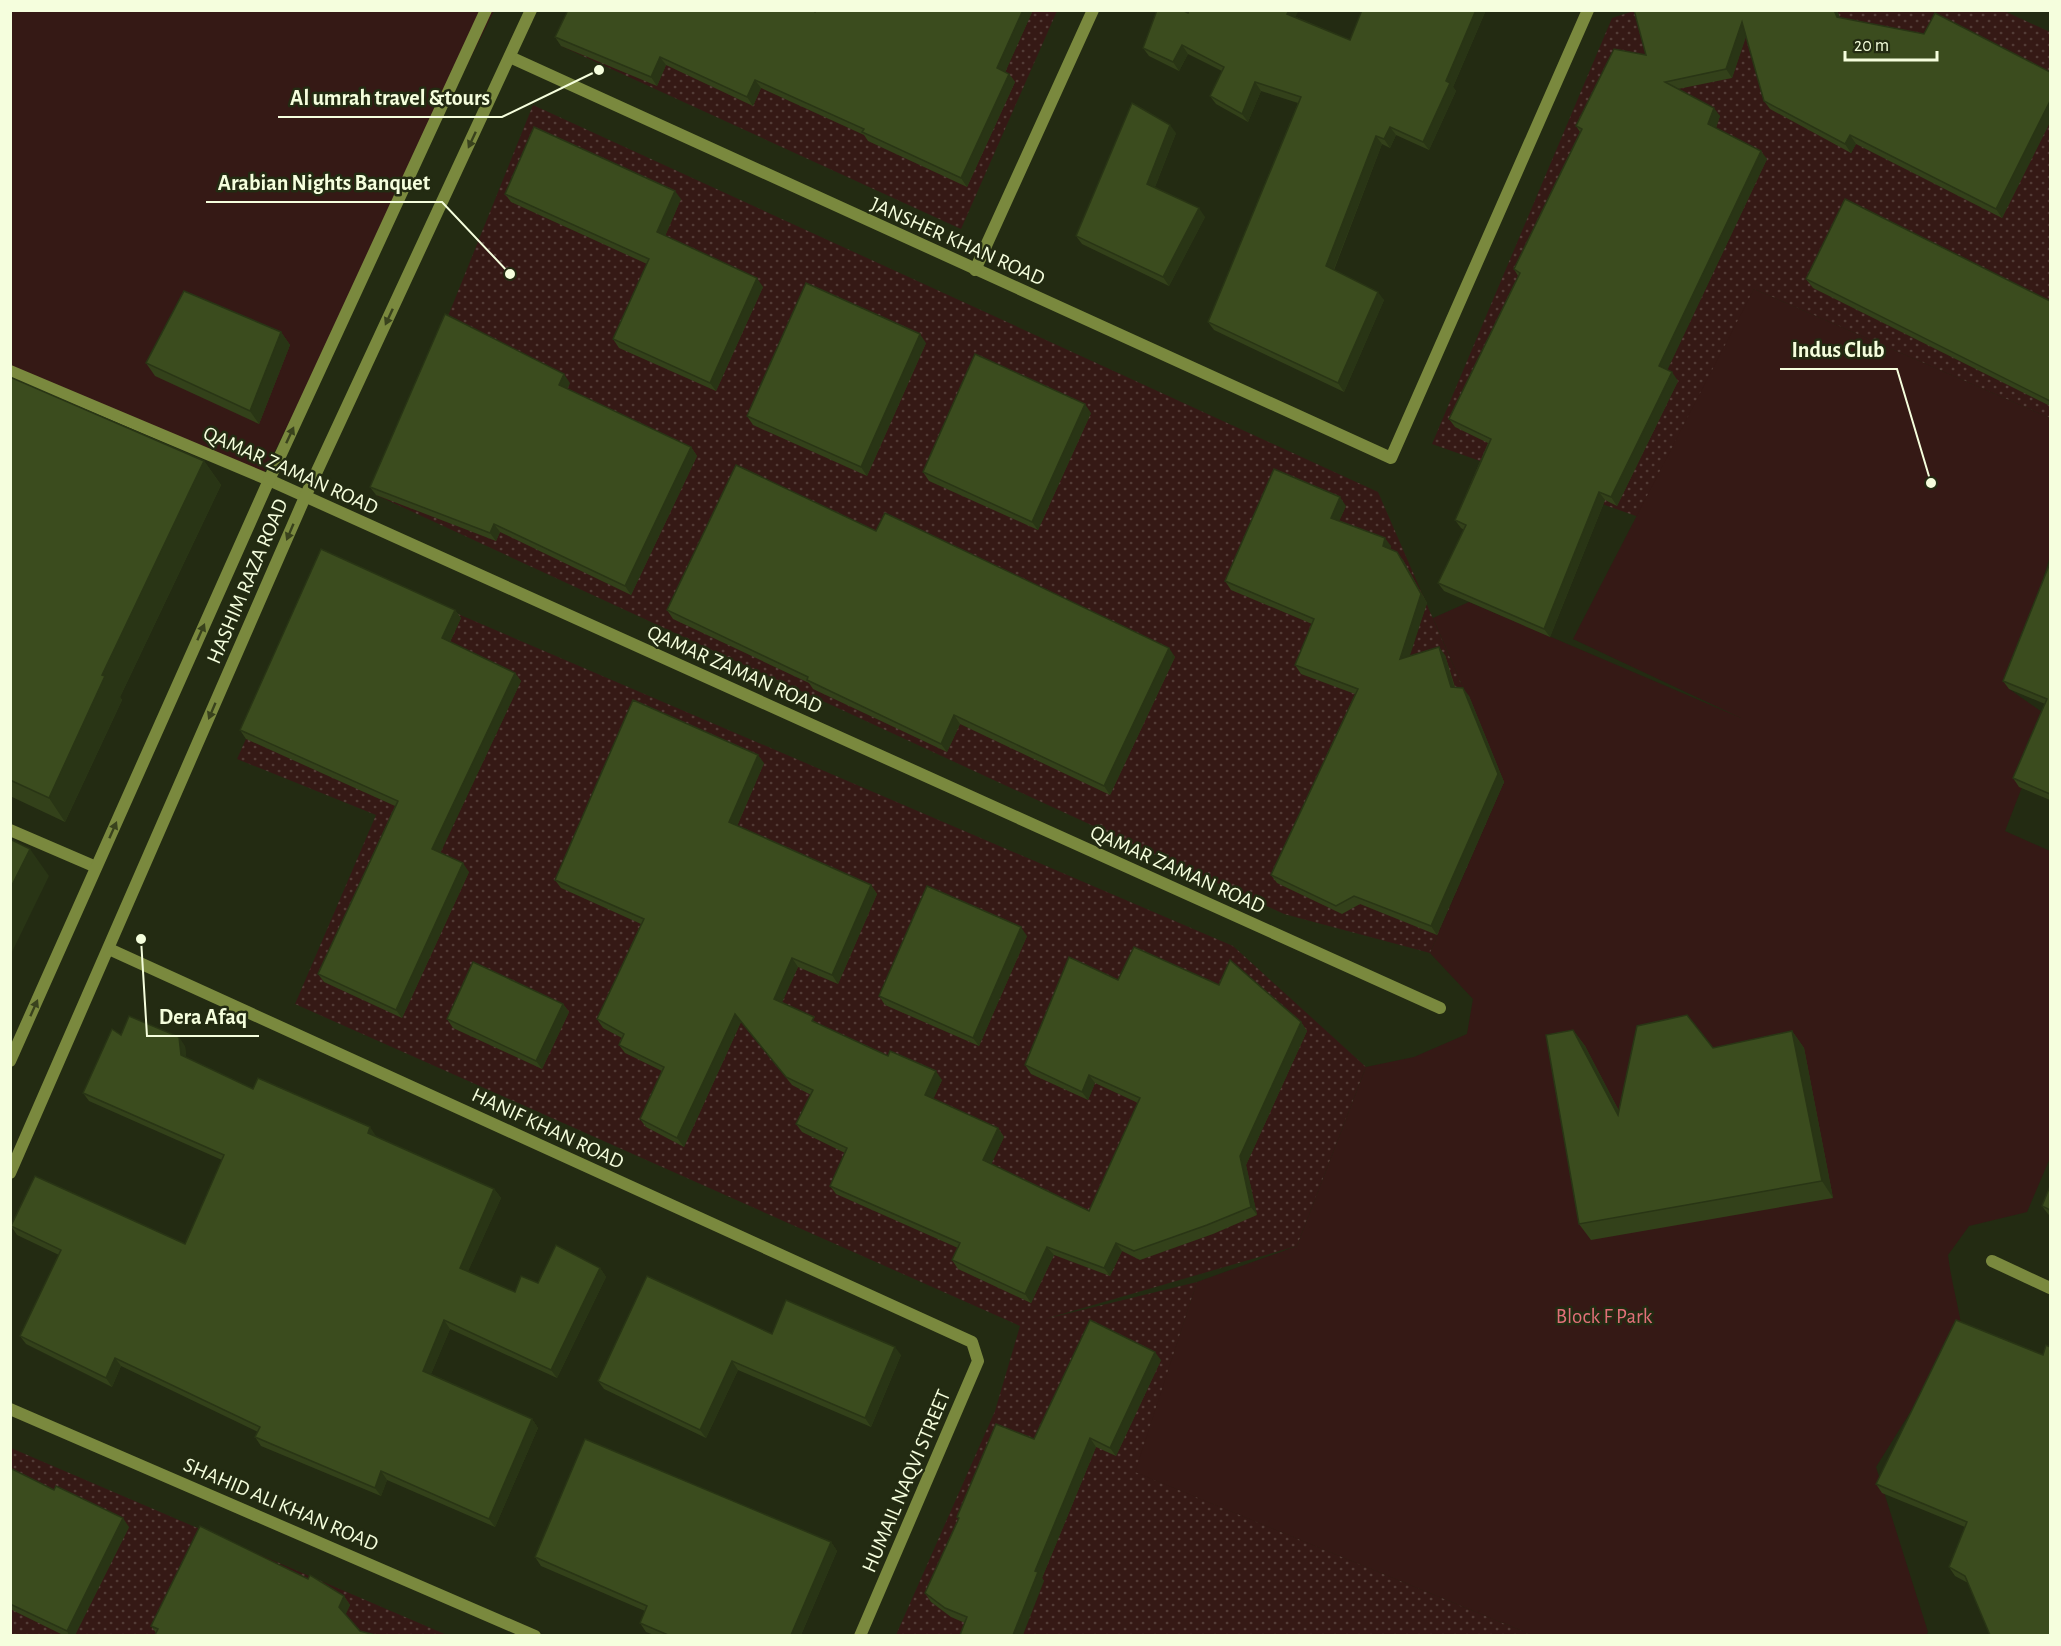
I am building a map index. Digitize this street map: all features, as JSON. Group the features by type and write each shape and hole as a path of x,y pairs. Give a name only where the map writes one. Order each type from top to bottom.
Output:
{"street":[{"name":"HASHIM RAZA ROAD","path":"10,1061 269,480 486,10"},
{"name":"HASHIM RAZA ROAD","path":"10,1173 110,949 305,496 531,10"},
{"path":"975,270 1093,10"},
{"name":"JANSHER KHAN ROAD","path":"510,57 1391,458 1588,10"},
{"name":"QAMAR ZAMAN ROAD","path":"10,371 305,496 1440,1008"},
{"path":"10,830 96,867"},
{"name":"HANIF KHAN ROAD","path":"110,949 972,1342"},
{"path":"1992,1261 2050,1288"},
{"name":"HUMAIL NAQVI STREET","path":"860,1635 978,1361 972,1342"},
{"name":"SHAHID ALI KHAN ROAD","path":"10,1409 535,1635"}],"green space":[{"path":"1637,10 2002,10 2050,32 2050,418 1754,289 1653,522 1432,444 1612,18"},
{"path":"11,11 494,11 262,477 11,366"},
{"path":"576,11 1057,11 961,229 561,46"},
{"path":"533,105 1378,492 1504,782 1430,953 1284,914 376,495"},
{"name":"Block F Park","path":"1754,289 2050,418 2050,556 2009,689 2049,717 2005,831 2050,851 2050,1158 2027,1212 1969,1226 1948,1255 1962,1329 1876,1467 1928,1632 1926,1635 1532,1635 1135,1472 1197,1282 1297,1246 1366,1067 1414,1057 1467,1034 1473,999 1430,953 1504,782 1433,618 1469,602 1741,718 1573,639"},
{"path":"327,558 1233,946 1366,1067 1297,1246 1045,1319 1197,1282 1136,1472 1532,1635 896,1635 995,1411 1020,1326 295,1004 376,815 237,759"},
{"path":"11,1448 447,1635 11,1635"}],"building":[{"path":"568,10 812,10 815,12 816,10 1023,10 997,68 1009,74 961,178 862,132 864,129 755,80 747,97 660,57 651,77 555,37"},
{"path":"1157,10 1182,10 1188,13 1189,10 1289,10 1287,14 1350,40 1362,10 1476,10 1446,81 1450,83 1423,142 1390,127 1384,139 1376,136 1326,266 1378,292 1338,383 1208,322 1301,97 1255,82 1242,114 1210,96 1224,67 1182,45 1173,62 1143,48"},
{"path":"1634,10 1834,10 1837,17 1924,34 1935,13 2050,72 2050,101 1996,209 1850,135 1845,144 1764,101 1742,22 1726,69 1665,82 1714,108 1708,124 1761,151 1659,366 1672,372 1611,497 1599,492 1544,629 1438,583 1466,525 1455,520 1491,439 1449,419 1520,273 1514,269 1582,129 1576,126 1614,49 1646,55"},
{"path":"1132,103 1170,125 1147,184 1199,208 1163,277 1076,236"},
{"path":"534,127 675,191 657,232 757,278 710,383 613,339 649,259 505,194"},
{"path":"1845,199 2050,301 2050,401 1806,279"},
{"path":"806,283 920,334 861,467 747,416"},
{"path":"184,291 281,332 250,411 146,363"},
{"path":"445,314 564,374 559,385 691,447 625,586 494,524 490,533 370,487"},
{"path":"975,354 1085,404 1032,522 923,472"},
{"path":"10,377 204,461 102,675 105,676 49,798 10,780"},
{"path":"736,465 876,531 885,513 1169,648 1104,786 954,715 941,744 667,610"},
{"path":"1274,469 1340,497 1331,518 1385,538 1383,546 1397,552 1421,594 1400,659 1439,647 1451,687 1463,688 1498,774 1431,926 1354,896 1336,906 1271,875 1358,689 1295,665 1314,619 1225,581"},
{"path":"321,549 455,610 442,638 515,673 432,849 463,863 396,1010 318,974 398,801 240,730"},
{"path":"2050,563 2050,794 2013,778 2047,699 2003,681"},
{"path":"633,700 758,755 729,822 871,885 832,975 792,958 774,999 814,1017 812,1021 888,1056 890,1051 936,1071 925,1095 998,1128 983,1160 1089,1211 1140,1098 1089,1075 1082,1092 1025,1065 1069,957 1118,980 1134,947 1219,985 1230,960 1301,1022 1240,1156 1251,1207 1134,1251 1116,1243 1104,1268 1047,1247 1025,1294 952,1260 960,1243 830,1186 847,1148 796,1124 813,1090 786,1077 735,1014 677,1138 640,1119 664,1067 619,1045 624,1034 597,1019 644,919 555,880"},
{"path":"10,839 30,849 10,889"},
{"path":"927,886 1021,927 973,1038 879,996"},
{"path":"473,962 563,1004 536,1061 447,1019"},
{"path":"1687,1015 1713,1048 1792,1031 1822,1181 1579,1224 1546,1035 1573,1030 1618,1115 1637,1026"},
{"path":"129,1016 179,1037 181,1055 253,1089 258,1078 370,1127 368,1133 494,1189 460,1268 515,1292 521,1276 538,1283 556,1245 600,1268 551,1370 444,1320 423,1371 532,1419 489,1519 381,1471 375,1488 255,1437 260,1427 115,1358 106,1378 20,1336 61,1250 11,1226 35,1176 185,1244 224,1155 83,1093 112,1029 121,1035"},
{"path":"2050,1186 2050,1210 2042,1206"},
{"path":"647,1276 772,1334 786,1300 895,1347 865,1418 732,1361 700,1430 598,1381"},
{"path":"1090,1320 1155,1352 1110,1448 1090,1438 1035,1571 1038,1572 1013,1635 960,1635 967,1617 945,1608 925,1593 959,1518 957,1517 996,1424 1034,1439"},
{"path":"1956,1320 2043,1355 2046,1345 2050,1347 2050,1635 1990,1635 1965,1576 1949,1567 1967,1522 1876,1484"},
{"path":"585,1439 831,1542 791,1635 668,1635 640,1623 647,1606 535,1557"},
{"path":"10,1468 54,1490 56,1486 123,1518 67,1631 10,1604"},
{"path":"200,1526 308,1579 310,1575 344,1596 339,1607 360,1631 375,1635 155,1635 158,1629 151,1626"}],"place":[{"name":"Al umrah travel &tours","path":"599,70"},
{"name":"Arabian Nights Banquet","path":"510,274"},
{"name":"Indus Club","path":"1931,483"},
{"name":"Dera Afaq","path":"141,939"}]}
